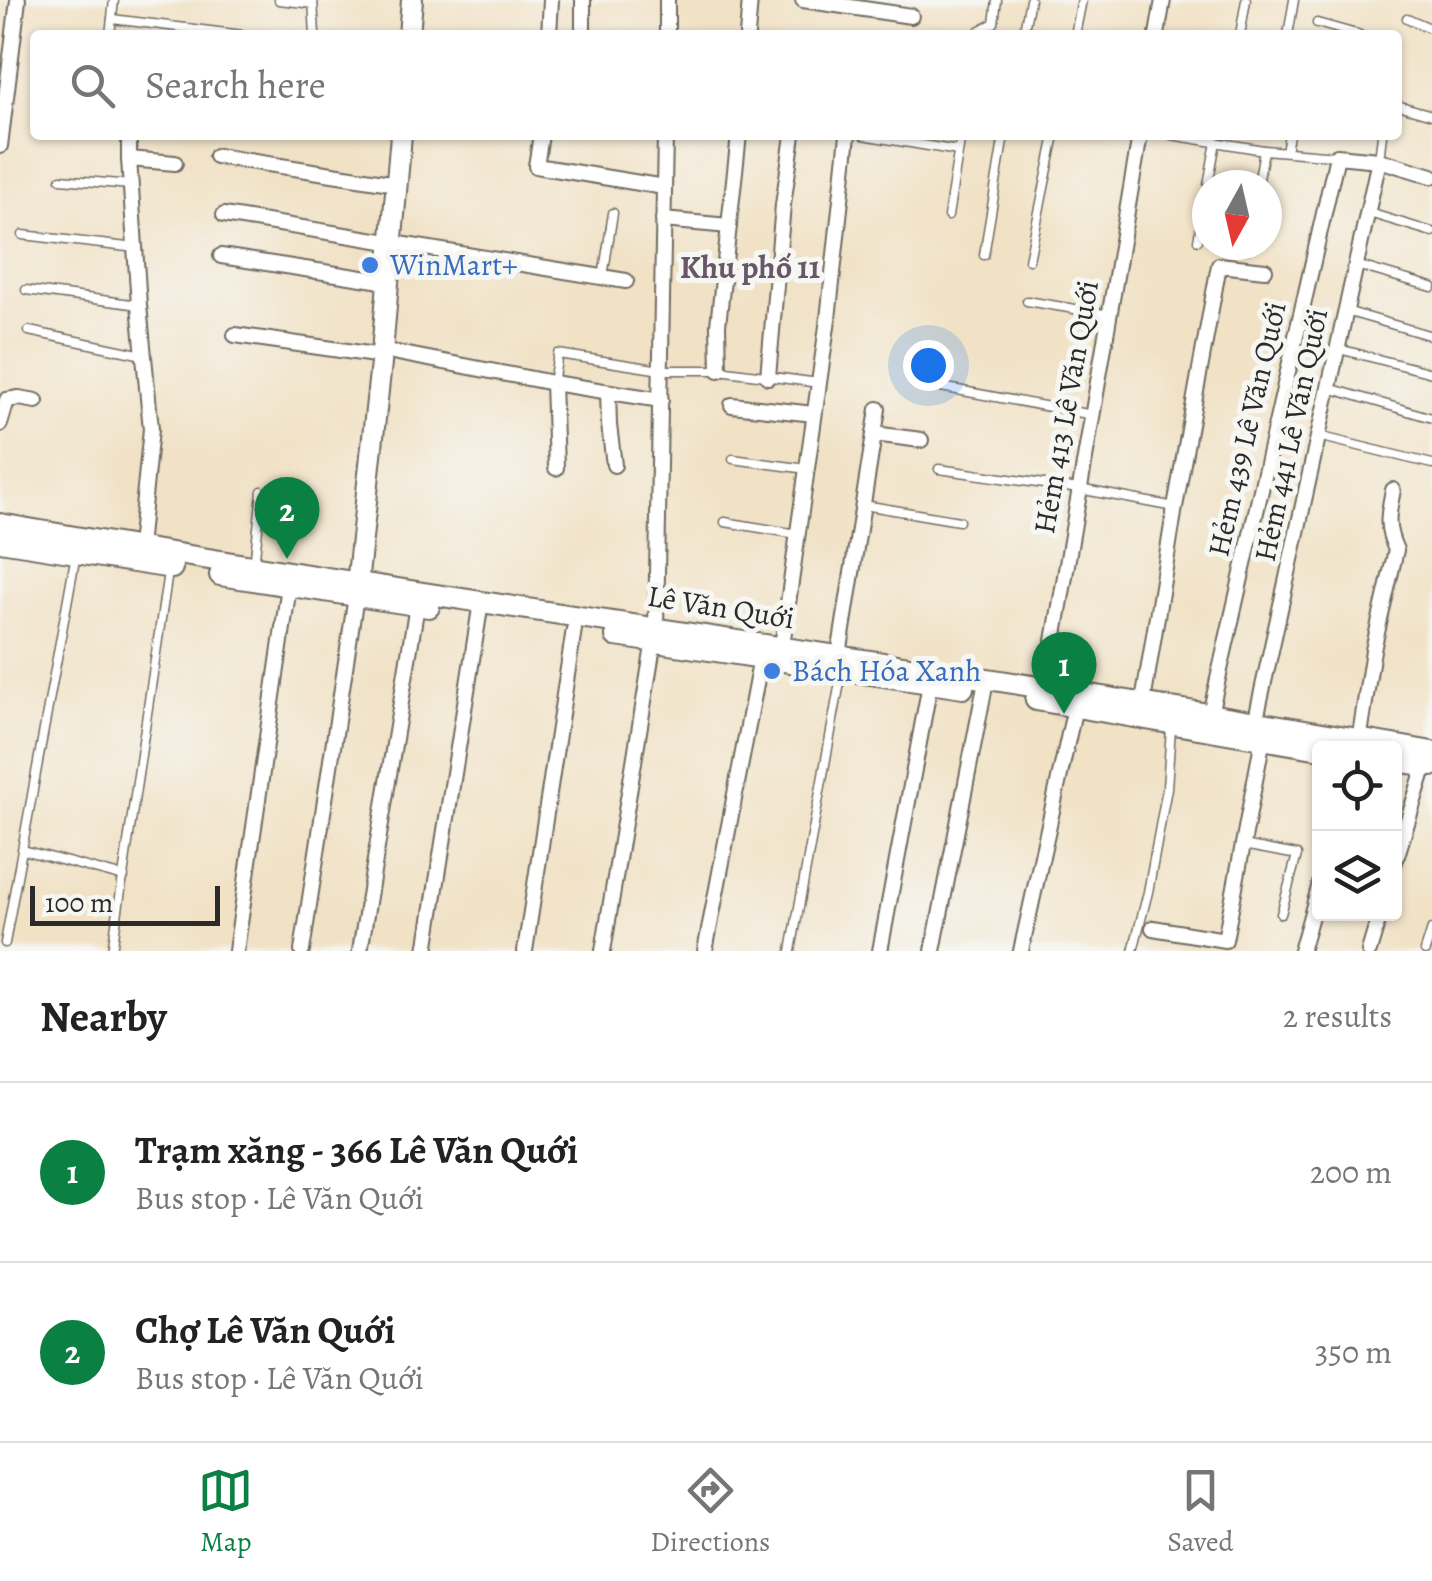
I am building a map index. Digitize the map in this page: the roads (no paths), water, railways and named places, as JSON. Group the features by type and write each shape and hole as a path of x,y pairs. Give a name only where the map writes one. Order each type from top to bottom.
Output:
{"main road":[{"path":"409,30 412,0"},
{"path":"357,589 401,140"},
{"name":"Lê Văn Quới","path":"0,524 138,555 168,567 289,586 357,589 655,635 761,658 841,663 1143,702 1173,716 1210,714 1312,747"},
{"name":"Lê Văn Quới","path":"0,541 76,553 254,566 417,605 479,608 574,630 782,646 841,663"},
{"name":"Lê Văn Quới","path":"932,677 984,691 1075,707 1173,716 1335,741"},
{"name":"Lê Văn Quới","path":"1402,754 1430,761"},
{"path":"1402,761 1430,761"}],"street":[{"path":"0,146 18,0"},
{"path":"549,30 551,0"},
{"path":"583,30 584,0"},
{"path":"666,0 666,30"},
{"path":"747,30 750,0"},
{"path":"804,0 911,16"},
{"path":"1158,30 1163,0"},
{"path":"129,140 151,429 138,555"},
{"path":"539,140 536,166 664,187"},
{"path":"603,951 655,635 665,140"},
{"path":"718,370 718,325 738,140"},
{"path":"768,377 791,140"},
{"path":"782,646 847,140"},
{"name":"Hẻm 413 Lê Văn Quới","path":"1046,688 1139,140"},
{"path":"216,156 397,184"},
{"path":"1337,156 1379,160 1432,176"},
{"name":"Hẻm 439 Lê Văn Quới","path":"1210,714 1337,156"},
{"path":"129,159 176,163"},
{"name":"Hẻm 441 Lê Văn Quới","path":"1224,945 1260,731 1318,436 1379,160"},
{"path":"224,215 626,281"},
{"path":"663,220 729,226"},
{"path":"221,256 388,282"},
{"path":"1143,702 1219,265 1265,270"},
{"path":"235,335 382,353 661,400"},
{"path":"553,384 556,468"},
{"path":"608,392 614,465"},
{"path":"0,424 6,400 36,402"},
{"path":"732,405 814,414"},
{"path":"841,663 878,410"},
{"path":"874,434 920,440"},
{"path":"1358,741 1373,650 1396,550 1389,535 1388,518 1393,490"},
{"path":"236,951 289,586"},
{"path":"302,951 357,589"},
{"path":"360,951 417,605"},
{"path":"426,951 479,608"},
{"path":"526,951 574,630"},
{"path":"705,951 761,658"},
{"path":"880,951 932,677"},
{"path":"933,951 984,691"},
{"path":"1021,951 1075,707"},
{"path":"1402,842 1430,761"},
{"path":"1300,951 1312,911"},
{"path":"1368,951 1378,921"},
{"path":"1153,928 1224,945"}],"lane":[{"path":"111,30 114,0"},
{"path":"279,0 313,2 315,30"},
{"path":"981,30 994,23 997,0"},
{"path":"1024,30 1030,0"},
{"path":"1077,30 1082,0"},
{"path":"1241,30 1246,0"},
{"path":"1289,30 1294,0"},
{"path":"1407,18 1432,29"},
{"path":"112,19 202,30"},
{"path":"1317,23 1342,30"},
{"path":"1402,107 1432,116"},
{"path":"893,140 958,151"},
{"path":"948,216 960,140"},
{"path":"984,254 1003,140"},
{"path":"1028,260 1054,140"},
{"path":"1203,140 1337,156"},
{"path":"1286,151 1288,140"},
{"path":"1379,160 1381,140"},
{"path":"1211,170 1216,142"},
{"path":"1261,170 1264,150"},
{"path":"61,178 131,185"},
{"path":"603,277 613,212"},
{"path":"1369,213 1432,232"},
{"path":"23,235 136,248"},
{"path":"1356,266 1432,287"},
{"path":"26,290 139,305"},
{"path":"1027,301 1110,315"},
{"path":"1346,311 1432,336"},
{"path":"29,331 143,356"},
{"path":"1339,349 1432,373"},
{"path":"553,384 558,354 661,370 718,370 818,383"},
{"path":"941,387 1093,416"},
{"path":"1329,388 1432,418"},
{"path":"1318,436 1432,464"},
{"path":"734,460 806,469"},
{"path":"939,468 1175,506"},
{"path":"254,566 262,490"},
{"path":"864,505 960,521"},
{"path":"725,522 797,534"},
{"path":"6,943 76,553"},
{"path":"112,951 168,567"},
{"path":"791,951 841,663"},
{"path":"1133,951 1167,788 1173,716"},
{"path":"1243,846 1297,855 1281,914"},
{"path":"23,850 124,877"},
{"path":"1426,951 1432,929"}],"place":[{"name":"WinMart+","path":"370,265"},
{"name":"Chợ Lê Văn Quới","path":"287,559"},
{"name":"Bách Hóa Xanh","path":"772,671"},
{"name":"Trạm xăng - 366 Lê Văn Quới","path":"1064,714"}],"district":[{"name":"Khu phố 11","path":"750,267"}]}
